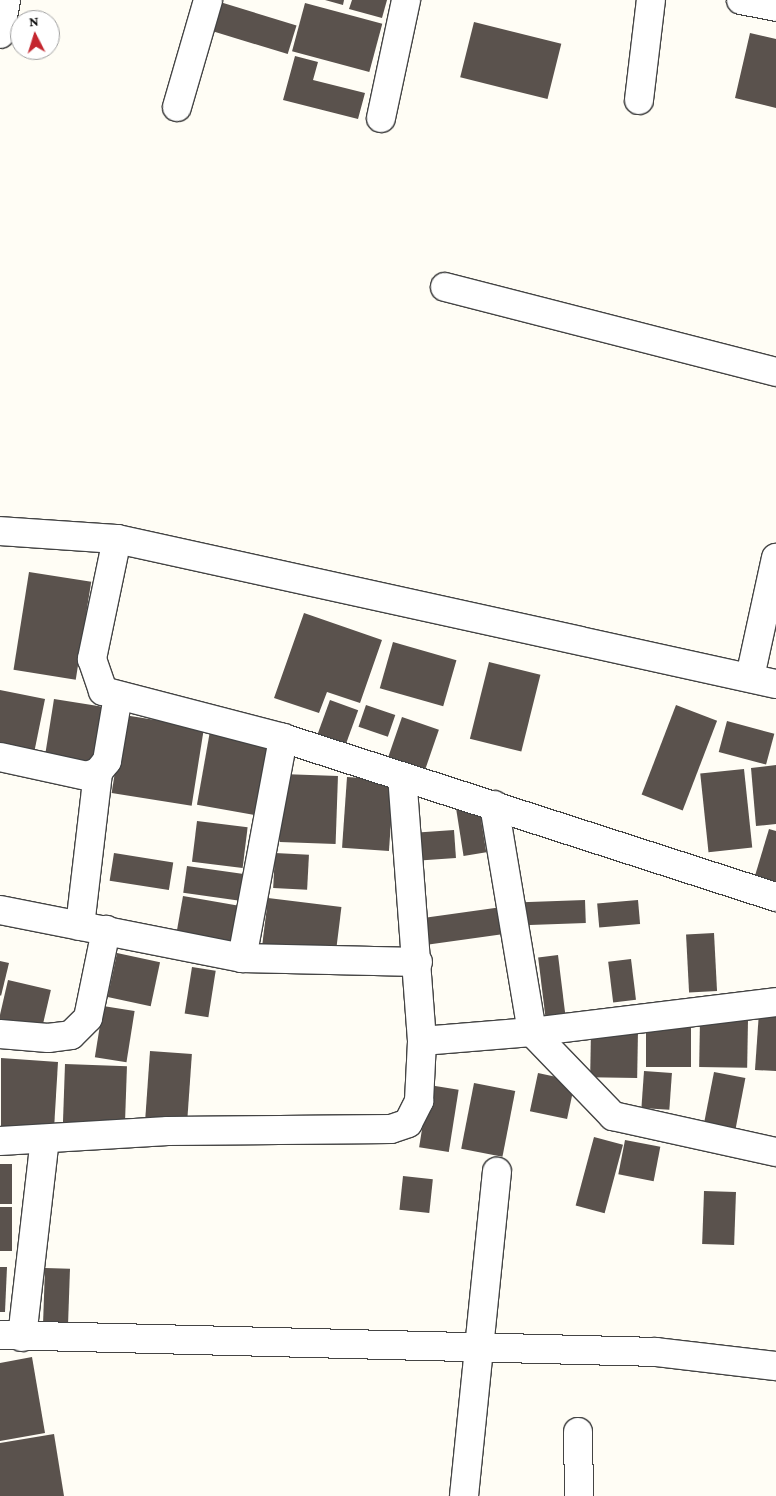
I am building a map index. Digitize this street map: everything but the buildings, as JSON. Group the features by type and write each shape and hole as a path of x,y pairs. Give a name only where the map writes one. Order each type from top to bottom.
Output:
{"street":[{"path":"0,34 6,0"},
{"path":"178,107 208,0"},
{"path":"381,118 406,0"},
{"path":"639,100 651,0"},
{"path":"741,0 776,7"},
{"path":"445,288 776,372"},
{"path":"0,532 117,539 776,684"},
{"path":"117,539 92,659 103,691 283,738 402,778 494,805 776,897"},
{"path":"750,677 776,558"},
{"path":"0,757 87,776 98,772 106,762 118,696"},
{"path":"242,958 283,738"},
{"path":"0,1034 48,1038 71,1035 88,1018 98,772"},
{"path":"0,1142 168,1131 391,1129 408,1123 419,1101 422,1041 418,962 402,778"},
{"path":"494,805 532,1032 613,1116 776,1152"},
{"path":"0,910 242,958 418,962"},
{"path":"422,1041 532,1032 776,1002"},
{"path":"45,1139 11,1336 479,1346 656,1352 776,1366"},
{"path":"464,1496 497,1172"},
{"path":"578,1432 579,1496"}]}
